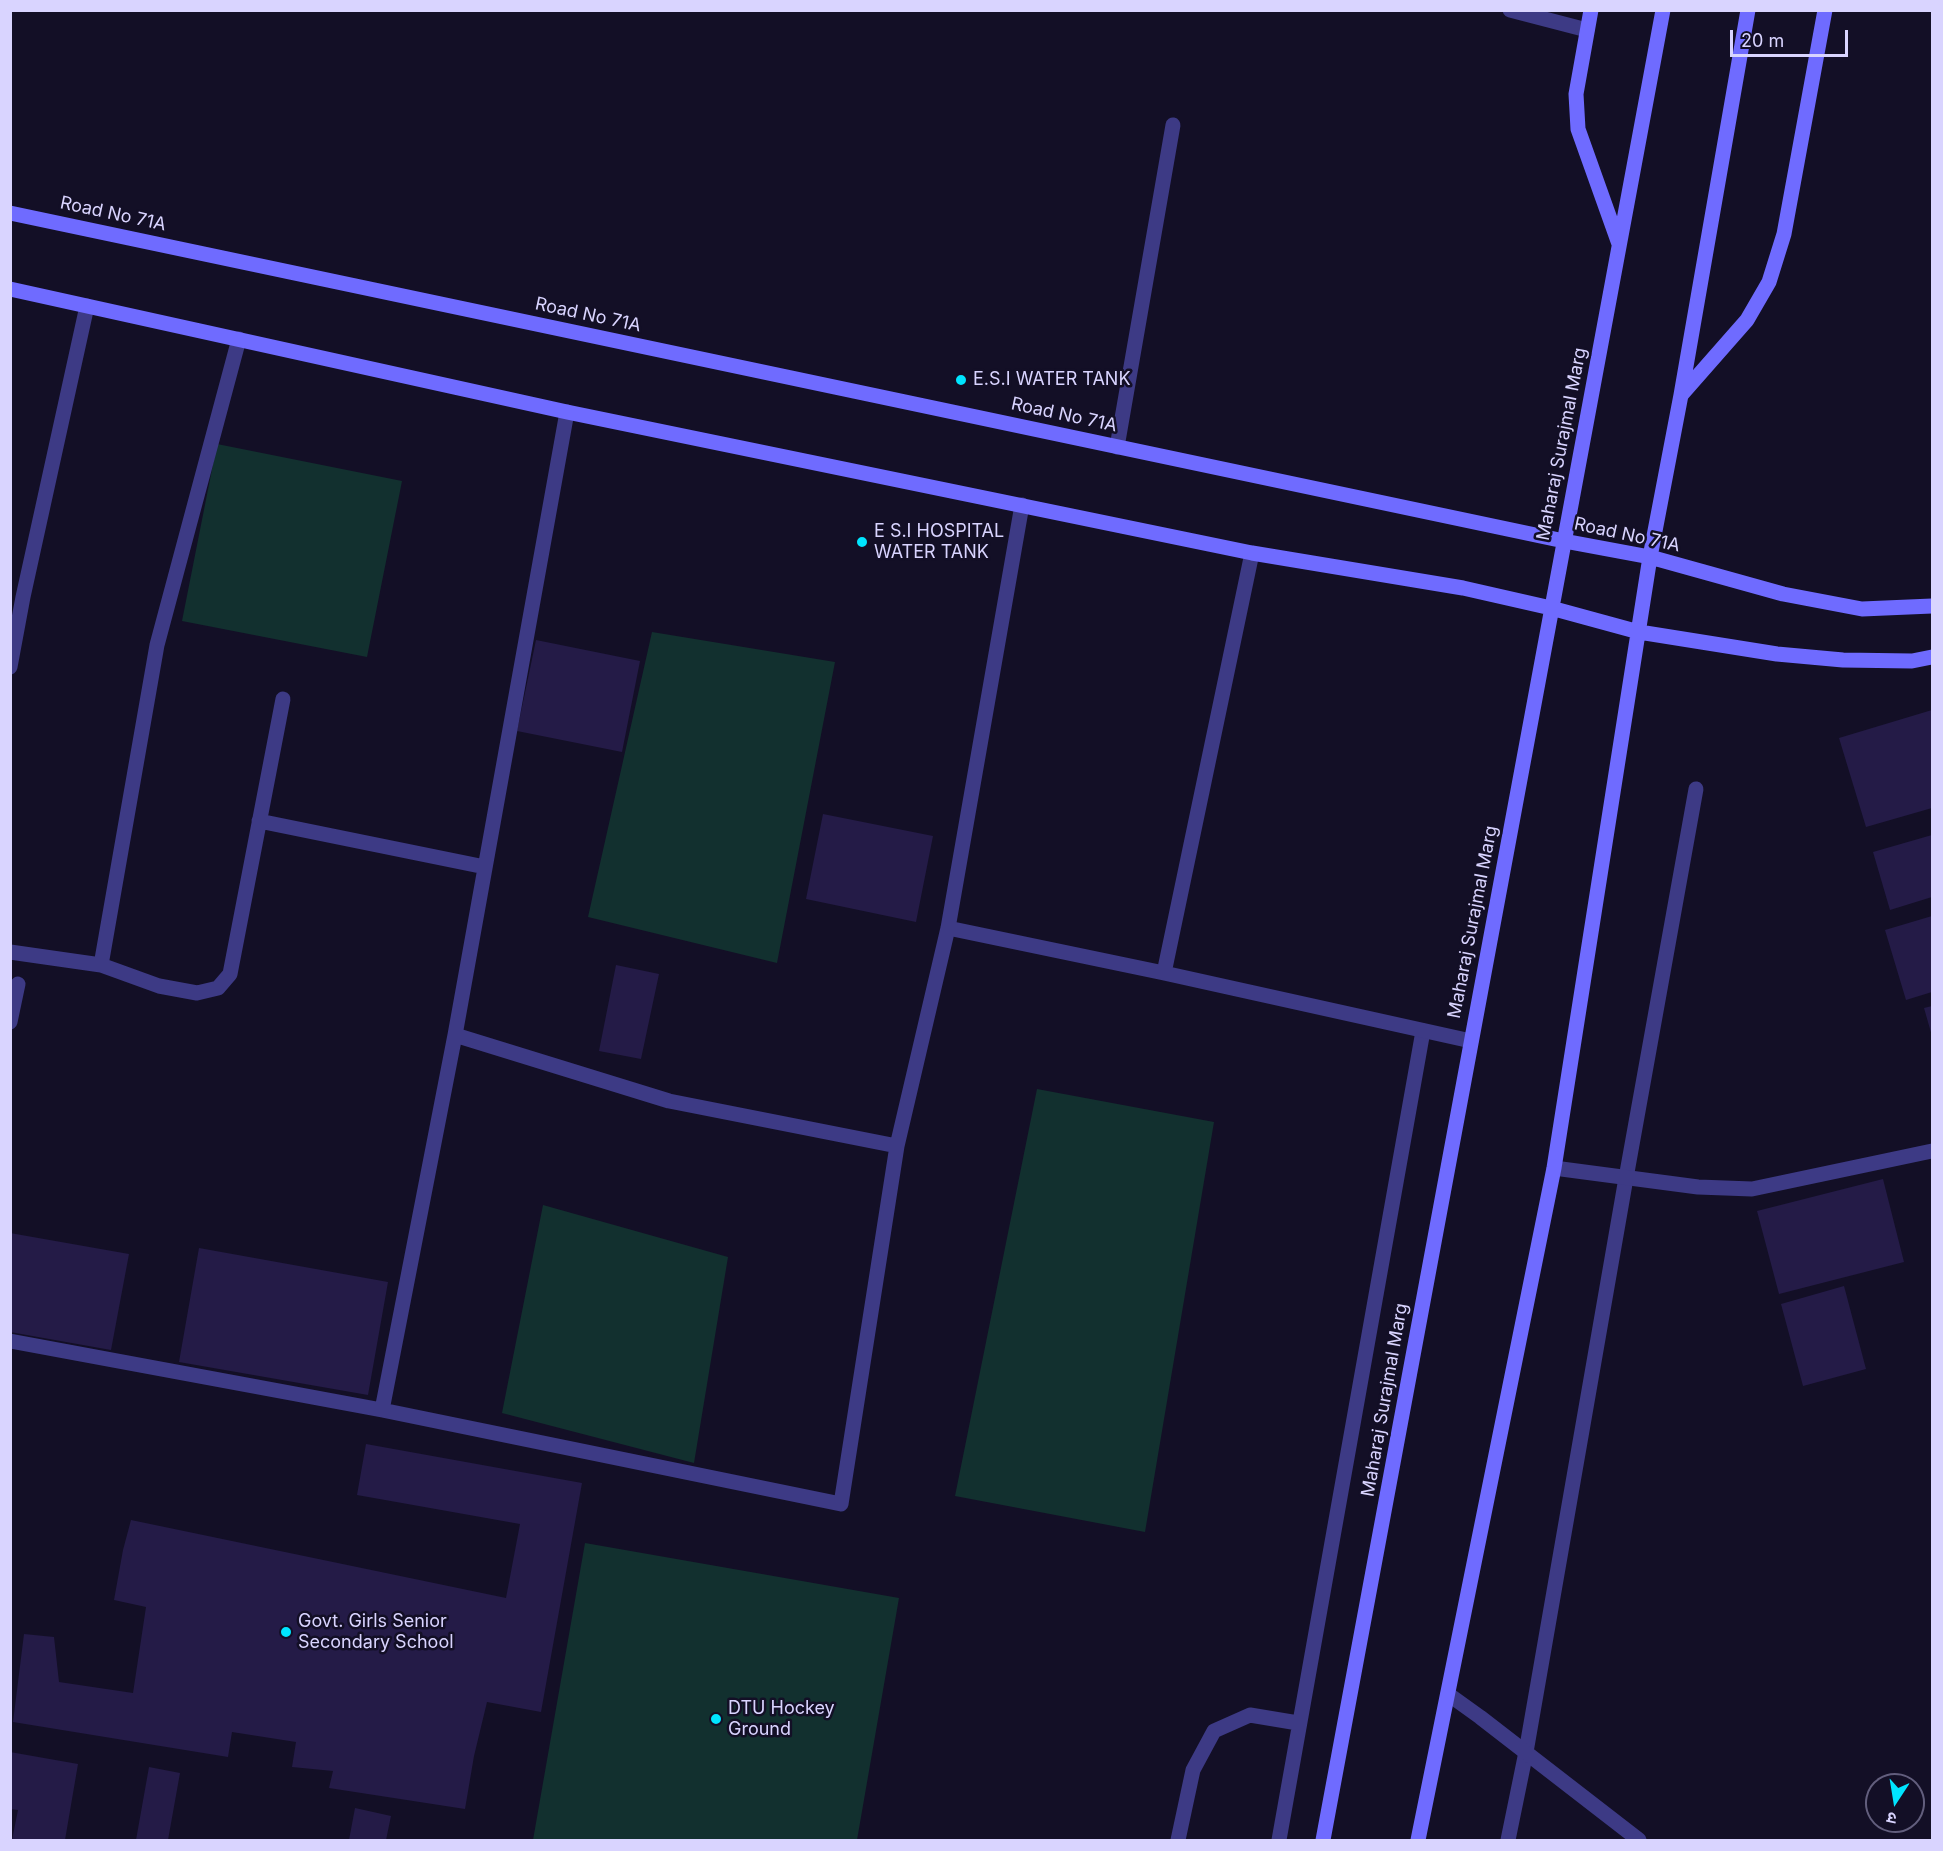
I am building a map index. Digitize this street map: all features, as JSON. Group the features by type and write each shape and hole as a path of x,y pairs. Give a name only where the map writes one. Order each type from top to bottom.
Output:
{"street":[{"path":"1510,10 1587,30"},
{"path":"1591,10 1576,94 1578,129 1619,244"},
{"name":"Maharaj Surajmal Marg","path":"1323,1840 1663,10"},
{"path":"1418,1840 1554,1168 1650,557 1748,10"},
{"path":"1680,396 1747,320 1769,282 1784,234 1825,10"},
{"path":"1117,447 1173,125"},
{"name":"Road No 71A","path":"10,213 1564,541 1650,557 1783,594 1862,609 1932,606"},
{"path":"10,289 567,412 1252,553 1463,588 1551,608 1639,632 1777,654 1843,660 1912,661 1932,657"},
{"path":"10,667 17,596 87,306"},
{"path":"101,965 157,645 239,339"},
{"path":"382,1410 455,1035 567,412"},
{"path":"10,1341 382,1410 841,1504 897,1146 948,928 1022,505"},
{"path":"1164,973 1252,553"},
{"path":"10,952 101,965 159,986 197,993 218,988 230,974 282,699"},
{"path":"1508,1840 1526,1752 1696,789"},
{"path":"259,820 485,867"},
{"path":"948,928 1471,1041"},
{"path":"10,1022 18,984"},
{"path":"1279,1840 1423,1030"},
{"path":"455,1035 669,1101 897,1146"},
{"path":"1554,1168 1698,1187 1752,1189 1932,1151"},
{"path":"1448,1694 1639,1840"},
{"path":"1178,1840 1193,1770 1214,1731 1250,1715 1298,1723"}],"green space":[{"path":"217,444 402,481 367,657 182,621"},
{"path":"652,632 835,662 777,963 588,917"},
{"path":"1037,1089 1214,1122 1145,1532 955,1496"},
{"path":"543,1205 728,1257 694,1463 502,1413"},
{"name":"DTU Hockey Ground","path":"585,1543 899,1598 857,1840 533,1840"}],"building":[{"path":"536,640 640,661 622,752 517,731"},
{"path":"1932,710 1932,808 1866,827 1839,738"},
{"path":"823,814 933,836 916,922 806,899"},
{"path":"1932,835 1932,897 1890,910 1873,852"},
{"path":"1932,916 1932,992 1906,1000 1885,930"},
{"path":"616,965 659,974 641,1059 599,1051"},
{"path":"1932,1006 1932,1036 1924,1008"},
{"path":"1883,1179 1904,1262 1779,1294 1757,1211"},
{"path":"10,1233 129,1254 111,1350 10,1332"},
{"path":"199,1248 388,1282 368,1395 179,1362"},
{"path":"1844,1286 1866,1369 1803,1386 1781,1304"},
{"path":"366,1444 582,1483 541,1712 487,1702 474,1756 465,1809 329,1788 333,1771 292,1767 296,1742 232,1732 228,1757 13,1722 24,1634 54,1637 59,1682 133,1693 146,1607 114,1600 131,1520 506,1598 520,1524 357,1495"},
{"path":"10,1752 78,1764 65,1840 12,1840 18,1810 10,1809"},
{"path":"149,1767 180,1773 168,1840 136,1840"},
{"path":"355,1808 391,1816 386,1840 349,1840"}],"place":[{"name":"E.S.I WATER TANK","path":"961,380"},
{"name":"E S.I HOSPITAL WATER TANK","path":"862,542"},
{"name":"Govt. Girls Senior Secondary School","path":"286,1632"},
{"name":"DTU Hockey Ground","path":"716,1719"}]}
